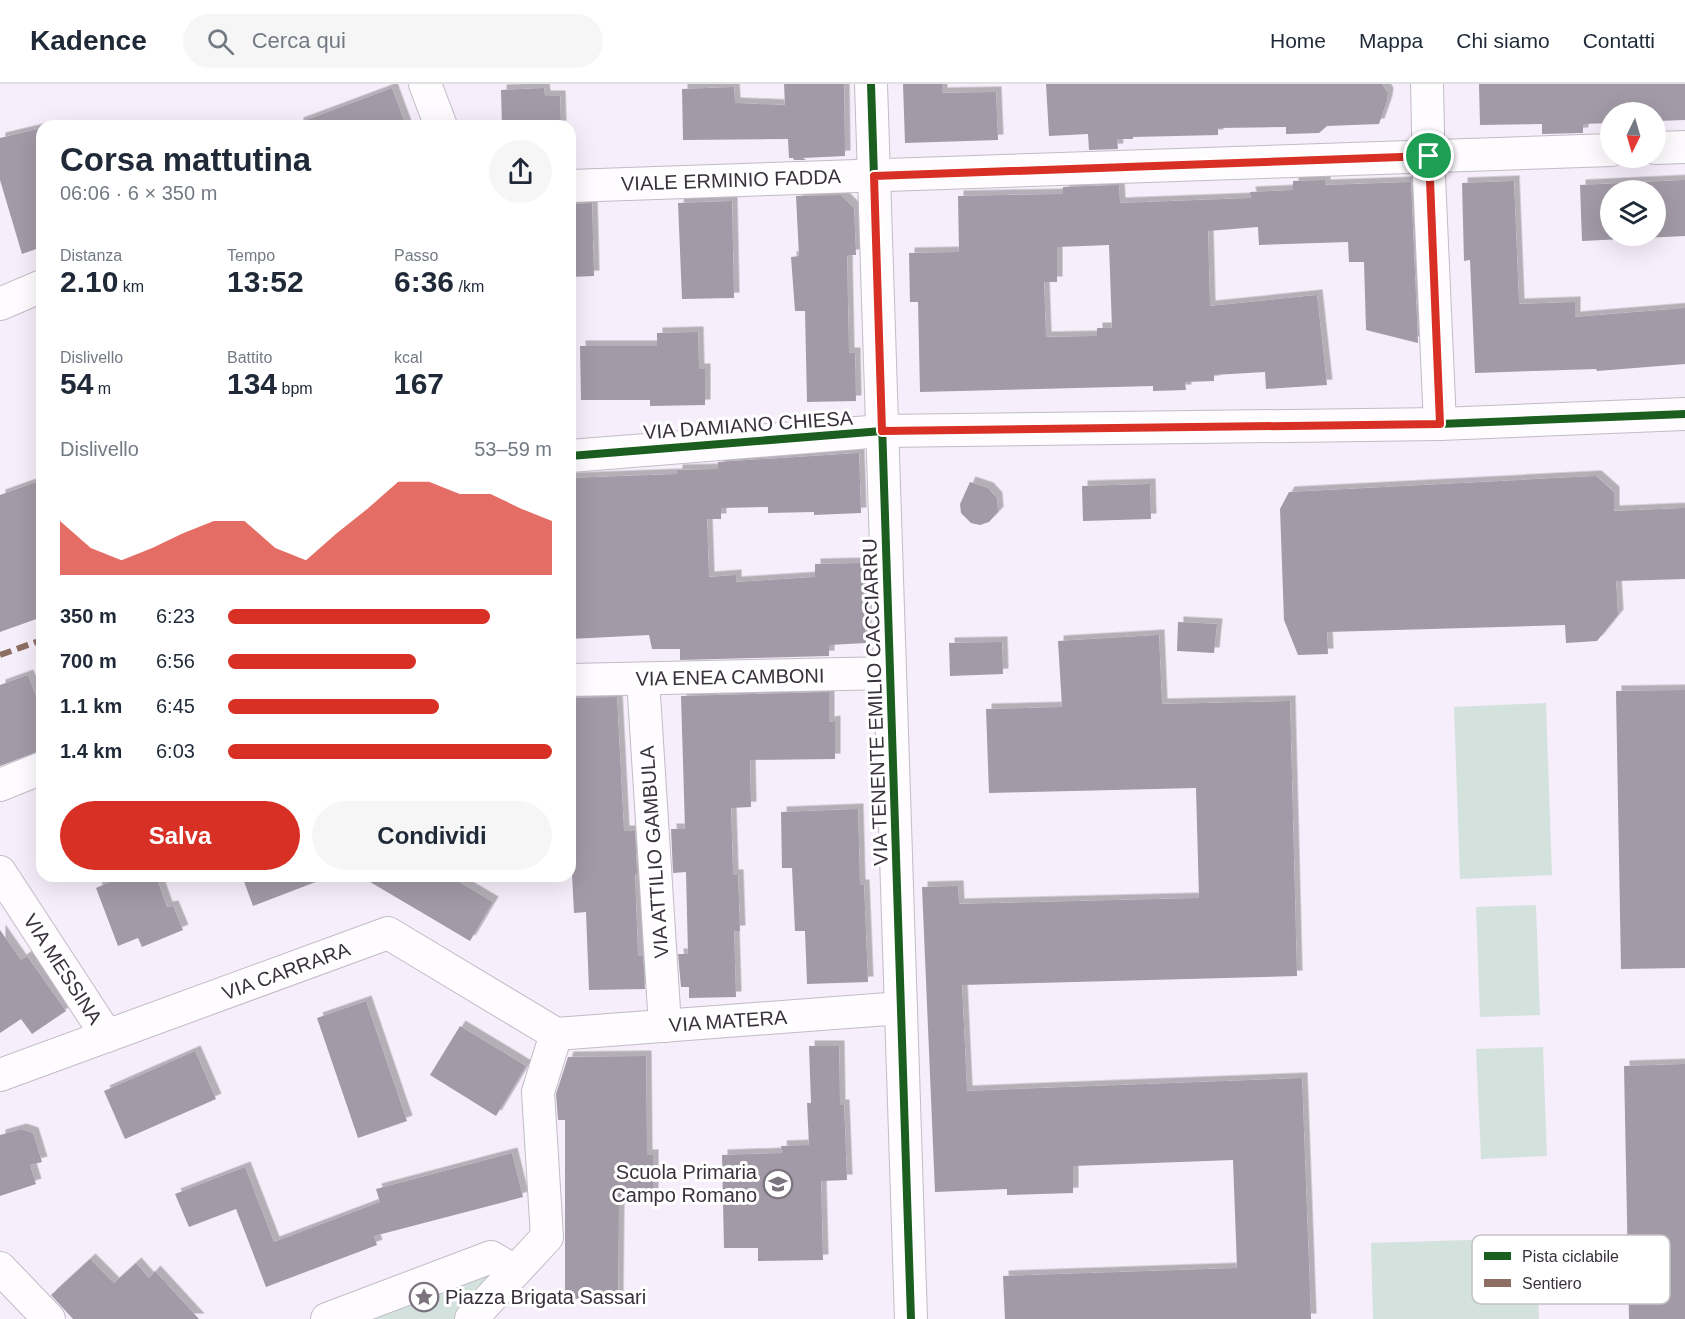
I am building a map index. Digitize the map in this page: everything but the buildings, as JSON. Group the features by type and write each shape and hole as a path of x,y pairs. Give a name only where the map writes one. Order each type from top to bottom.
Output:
{"street":[{"path":"425,84 439,120"},
{"name":"VIA TENENTE EMILIO CACCIARRU","path":"871,84 911,1319"},
{"path":"1427,84 1440,424"},
{"path":"1666,148 1685,147"},
{"name":"VIALE ERMINIO FADDA","path":"576,186 1600,150"},
{"path":"0,304 36,289"},
{"name":"VIA DAMIANO CHIESA","path":"576,456 882,431 1440,424 1685,414"},
{"name":"VIA ENEA CAMBONI","path":"576,680 890,673"},
{"name":"VIA ATTILIO GAMBULA","path":"644,679 665,1026"},
{"path":"0,785 36,770"},
{"name":"VIA MESSINA","path":"0,872 107,1036"},
{"name":"VIA CARRARA","path":"0,1075 388,933 556,1034"},
{"name":"VIA MATERA","path":"556,1034 901,1008"},
{"path":"471,1319 547,1237 538,1092 556,1034"},
{"path":"327,1319 491,1257 515,1271"},
{"path":"0,1268 49,1319"}],"shaded area":[{"path":"1546,703 1552,875 1460,879 1454,707"},
{"path":"1536,905 1540,1015 1480,1017 1476,907"},
{"path":"1543,1047 1547,1156 1481,1159 1476,1049"},
{"path":"1472,1240 1472,1304 1538,1304 1539,1319 1373,1319 1371,1243"},
{"path":"482,1266 498,1279 459,1319 340,1319"}],"marked path":[{"path":"0,655 36,642"}],"cycle path":[{"path":"871,84 911,1319"},
{"path":"576,456 882,431 1440,424 1685,414"}],"place":[{"name":"Scuola Primaria Campo Romano","path":"778,1184"},
{"name":"Piazza Brigata Sassari","path":"424,1297"}],"route":[{"path":"1429,156 1440,424 882,431 874,176 1429,156"}]}
